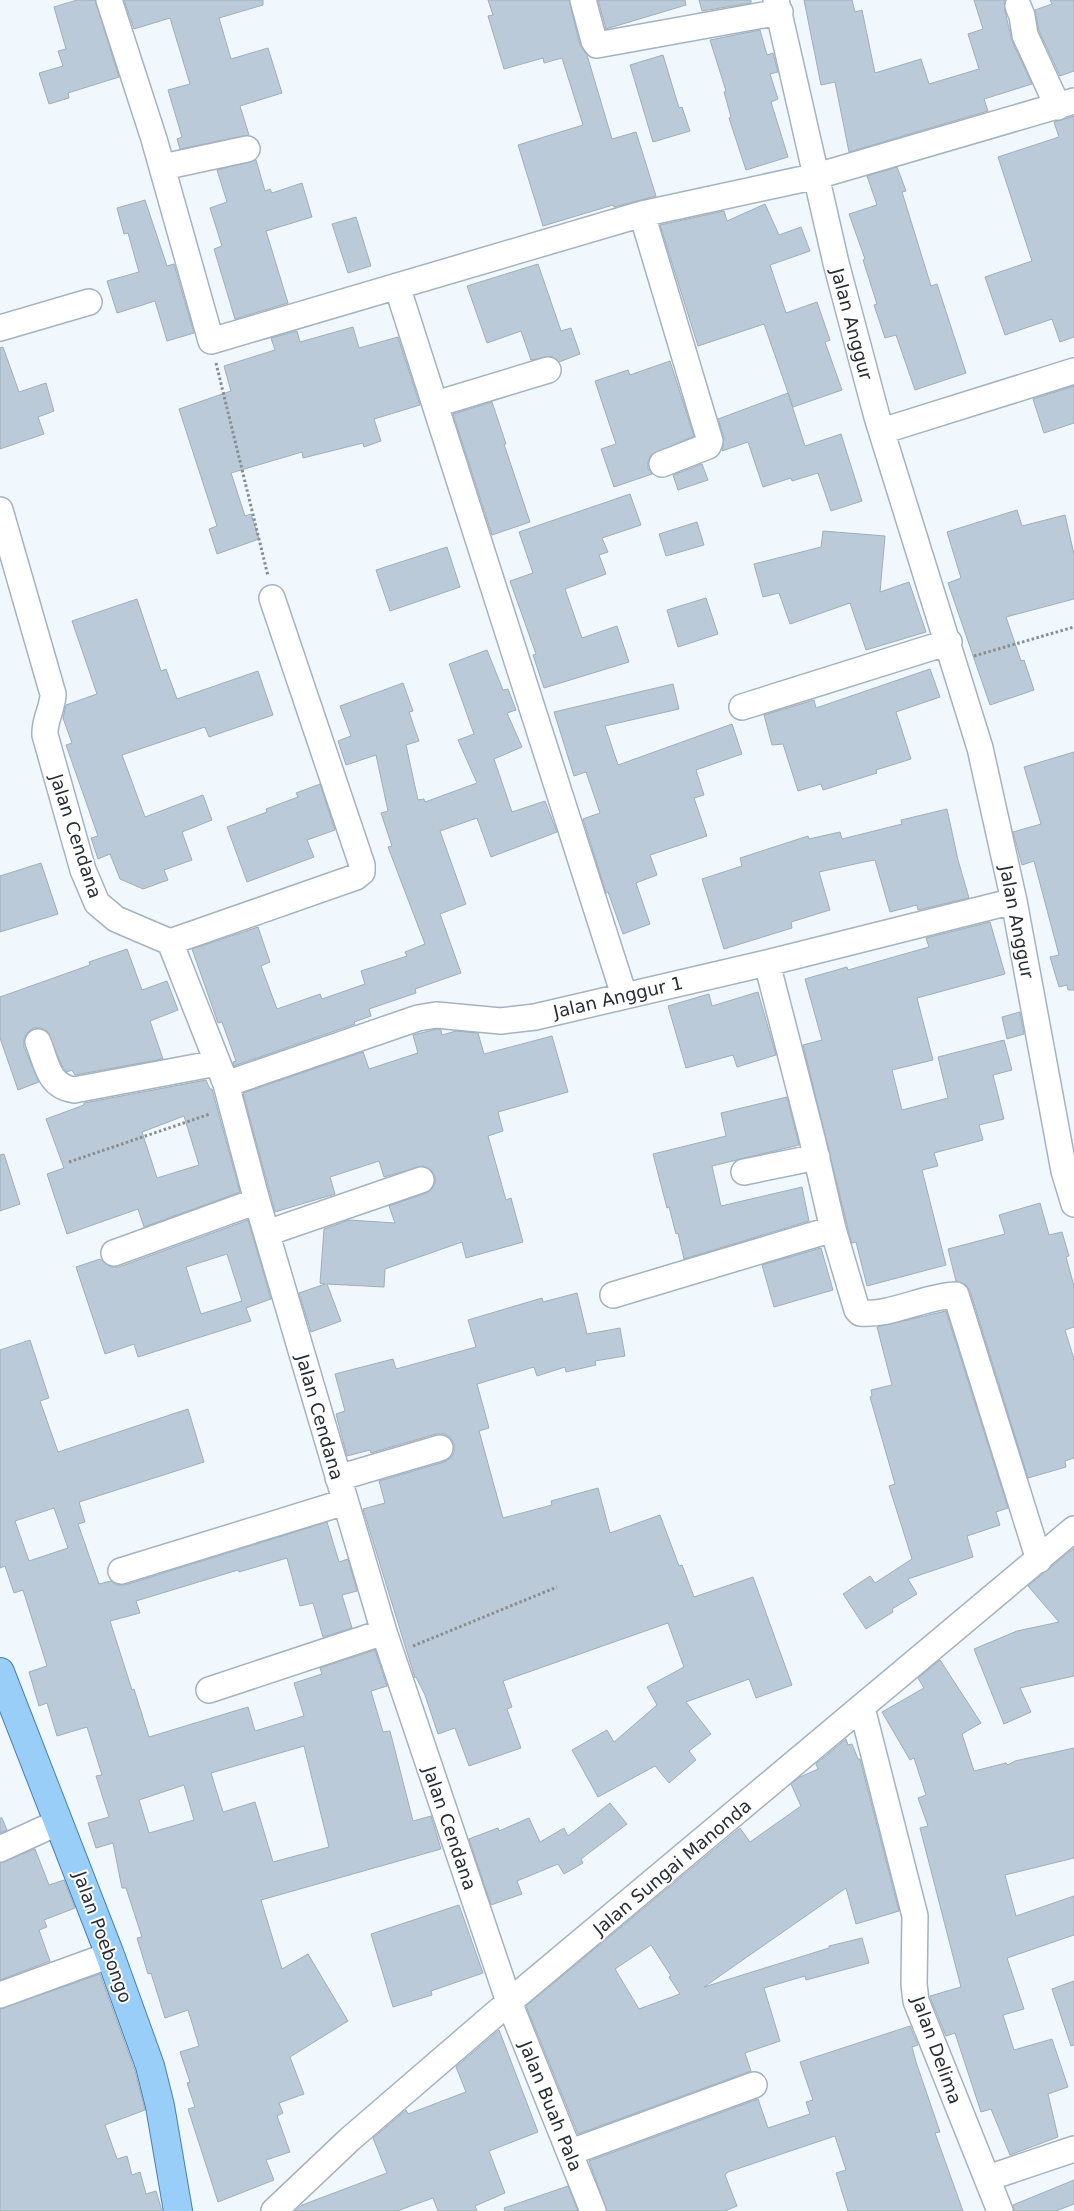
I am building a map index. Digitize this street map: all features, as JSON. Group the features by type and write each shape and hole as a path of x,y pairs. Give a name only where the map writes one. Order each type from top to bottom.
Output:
{"main road":[{"name":"Jalan Poebongo","path":"3,1685 59,1822 150,2066 160,2106 178,2211"}],"street":[{"path":"109,0 162,167 211,341 642,214 817,176 1066,104 1025,35 1018,6"},
{"path":"583,0 594,41 597,45 778,6"},
{"name":"Jalan Anggur","path":"778,6 838,272 882,431 952,652 980,748 1014,901 1069,1170 1074,1204"},
{"path":"162,167 247,149"},
{"path":"642,214 710,441 708,446 662,464"},
{"path":"397,286 624,995"},
{"path":"0,328 89,302"},
{"path":"436,404 548,370"},
{"path":"882,431 1074,372"},
{"name":"Jalan Cendana","path":"0,510 50,683 53,703 46,724 45,735 92,894 104,911 116,919 170,942 225,1084 266,1233 388,1643 509,2002"},
{"path":"170,942 356,877 362,872 362,865 272,598"},
{"path":"742,707 952,652"},
{"name":"Jalan Anggur 1","path":"38,1042 54,1082 64,1088 74,1090 225,1084 418,1018 436,1015 501,1021 518,1020 766,963 1014,901"},
{"path":"766,963 817,1157 833,1229 857,1310 860,1313 880,1312 956,1294 1039,1560"},
{"path":"744,1172 817,1157"},
{"path":"266,1233 421,1180"},
{"path":"114,1253 257,1202"},
{"path":"613,1295 833,1229"},
{"path":"338,1478 440,1448"},
{"path":"121,1570 346,1502"},
{"name":"Jalan Sungai Manonda","path":"274,2211 350,2139 509,2002 1074,1529"},
{"path":"209,1690 388,1643"},
{"name":"Jalan Delima","path":"862,1708 915,1916 914,1984 916,2001 1000,2211"},
{"path":"0,1849 59,1822"},
{"path":"0,1995 110,1955"},
{"name":"Jalan Buah Pala","path":"509,2002 593,2211"},
{"path":"570,2152 754,2085"},
{"path":"988,2178 1074,2148"}],"path":[{"path":"211,341 272,598"},
{"path":"952,652 1074,627"},
{"path":"69,1162 225,1084"},
{"path":"388,1643 557,1587"}],"building":[{"path":"77,0 95,0 119,77 68,93 69,98 49,104 39,73 63,66 58,51 66,49 54,7"},
{"path":"124,0 263,0 263,5 219,18 231,59 268,48 282,93 240,106 249,135 180,149 177,139 182,137 168,90 190,84 170,18 134,29"},
{"path":"488,0 569,0 580,45 587,55 612,139 636,132 656,196 614,207 613,205 543,226 518,145 583,125 562,58 544,63 543,58 504,69 488,16 493,15"},
{"path":"598,0 685,0 686,5 606,29"},
{"path":"699,0 751,0 751,3 702,11"},
{"path":"804,0 852,0 855,12 862,10 875,73 921,59 929,84 979,69 968,34 983,29 974,0 1005,0 1005,11 1012,41 1032,84 984,99 988,111 849,152 835,82 821,85"},
{"path":"1050,0 1074,0 1074,71 1060,76 1039,31 1035,10 1052,4"},
{"path":"760,30 767,55 773,53 778,72 770,74 778,99 771,102 788,157 746,170 729,118 731,117 724,92 726,91 710,40"},
{"path":"663,55 679,108 682,107 690,131 653,142 630,65"},
{"path":"1074,116 1074,337 1060,342 1052,319 1005,335 985,277 1032,261 998,157 1059,137 1054,122"},
{"path":"256,160 265,191 270,189 272,193 302,183 312,217 266,231 288,303 235,319 214,249 222,246 210,208 227,202 217,170"},
{"path":"897,167 906,191 902,192 931,286 937,284 966,373 915,390 896,335 885,338 874,305 877,304 863,260 865,259 849,214 877,205 867,176"},
{"path":"145,200 167,266 174,264 194,333 167,341 155,301 117,313 107,281 139,272 128,233 124,234 117,208"},
{"path":"765,204 779,235 801,227 810,251 770,265 786,313 817,302 830,340 825,342 842,390 793,407 764,324 698,346 660,225 724,211 727,221"},
{"path":"356,217 371,266 348,273 332,224"},
{"path":"538,264 561,331 571,328 580,354 559,362 551,356 531,360 521,331 487,343 467,286"},
{"path":"353,327 359,348 398,337 420,405 374,419 381,441 364,447 363,443 303,458 302,452 231,473 245,516 251,514 259,539 217,554 209,529 217,526 179,409 231,391 224,366 275,350 271,338 297,331 300,342"},
{"path":"3,347 19,392 46,383 54,411 38,417 44,434 0,449 0,348"},
{"path":"670,361 694,436 651,455 648,469 652,474 614,487 601,449 616,444 595,381 628,370 630,375"},
{"path":"1074,386 1074,423 1044,433 1033,399"},
{"path":"788,393 805,446 841,434 862,501 831,511 818,473 792,481 791,478 763,487 748,442 722,451 724,438 718,419"},
{"path":"492,402 530,522 492,535 453,414"},
{"path":"702,464 708,480 678,490 673,475"},
{"path":"630,494 641,525 602,538 608,552 599,555 606,574 565,589 582,638 617,626 629,662 544,688 533,655 536,654 510,581 533,573 519,532"},
{"path":"1017,510 1022,526 1065,515 1074,554 1074,599 1006,617 1021,661 1024,660 1034,690 990,705 948,583 961,578 947,532"},
{"path":"697,522 704,545 666,556 659,534"},
{"path":"823,531 885,536 880,592 909,582 926,632 866,650 850,603 790,624 779,593 763,597 754,564 821,547"},
{"path":"447,547 460,587 390,611 376,570"},
{"path":"706,598 718,634 678,647 667,610"},
{"path":"137,599 161,671 166,669 177,699 258,671 273,715 209,737 205,727 122,755 145,817 203,795 212,820 182,832 192,860 164,870 168,880 143,889 120,879 110,854 98,859 91,838 98,836 66,745 72,743 63,718 66,705 97,694 72,621"},
{"path":"487,650 503,690 508,689 516,710 507,713 522,747 494,759 512,812 545,801 557,832 491,857 477,818 440,831 466,904 440,914 461,973 415,989 416,993 369,1009 371,1016 354,1022 355,1024 234,1066 233,1062 236,1061 222,1022 218,1023 192,949 258,927 270,962 261,966 277,1009 320,994 322,999 365,984 361,971 407,956 405,952 425,944 388,847 392,846 381,813 388,811 376,755 346,765 338,741 351,736 340,706 403,683 413,711 409,712 419,741 406,745 418,800 424,799 425,802 477,783 458,740 474,734 449,664"},
{"path":"930,669 940,697 896,712 911,759 876,770 877,773 823,790 821,784 798,791 783,744 772,745 764,715 814,700 816,708"},
{"path":"673,684 679,709 605,726 618,765 732,724 742,754 696,770 704,795 694,798 707,836 650,855 657,875 636,883 650,924 623,934 608,892 606,893 583,819 600,813 586,772 574,776 554,712"},
{"path":"1074,752 1074,990 1068,990 1067,985 1059,987 1050,957 1059,955 1034,861 1022,865 1013,832 1041,824 1024,767"},
{"path":"320,784 335,830 307,840 314,857 247,882 227,827 267,812 266,809 298,797 296,793"},
{"path":"947,809 958,860 969,898 918,910 917,905 890,912 875,860 864,862 819,872 830,910 791,922 792,928 724,949 702,879 742,866 740,858 808,836 809,839 840,832 842,839 902,824 901,820"},
{"path":"41,863 58,914 0,932 0,876"},
{"path":"990,922 1005,974 917,998 933,1060 892,1070 902,1110 948,1098 938,1057 1004,1040 1012,1070 993,1075 1004,1119 979,1125 983,1140 934,1153 938,1166 922,1170 946,1265 867,1286 856,1242 852,1243 850,1237 803,1045 822,1040 805,979 847,967 848,970 929,947 926,938"},
{"path":"127,949 142,990 167,981 178,1010 150,1021 163,1059 75,1075 72,1070 67,1072 62,1066 47,1031 41,1028 33,1028 24,1039 24,1047 39,1082 18,1090 0,1038 0,997 90,965 89,962"},
{"path":"758,992 776,1055 737,1067 733,1055 686,1068 668,1006 709,994 712,1006"},
{"path":"1020,1012 1024,1034 1007,1039 1002,1017"},
{"path":"437,1029 441,1030 442,1035 456,1031 478,1033 484,1054 552,1036 568,1092 498,1112 503,1131 488,1136 506,1200 511,1198 523,1242 466,1258 462,1242 385,1269 384,1287 327,1284 341,1321 311,1332 299,1293 325,1284 320,1283 324,1229 349,1220 395,1223 389,1206 431,1190 435,1183 435,1176 431,1170 423,1166 384,1177 379,1161 330,1177 335,1194 275,1212 243,1093 363,1052 369,1069 418,1053 413,1035"},
{"path":"206,1080 210,1089 212,1089 240,1192 144,1227 138,1209 67,1234 47,1174 64,1168 46,1119 84,1105 84,1103","holes":["184,1116 199,1165 157,1178 142,1132"]},
{"path":"787,1097 799,1145 712,1166 721,1206 802,1187 809,1221 684,1259 678,1233 676,1234 669,1207 667,1208 653,1154 726,1136 721,1113"},
{"path":"4,1154 20,1204 0,1211 0,1155"},
{"path":"1040,1203 1049,1235 1062,1232 1069,1256 1066,1257 1074,1286 1074,1327 1065,1330 1074,1359 1074,1458 1065,1461 1066,1467 1028,1478 970,1291 966,1285 956,1281 948,1249 1005,1234 999,1215"},
{"path":"248,1220 271,1299 246,1308 251,1321 138,1357 134,1344 105,1354 76,1267 100,1259 111,1267 119,1267","holes":["227,1254 242,1301 201,1314 186,1267"]},
{"path":"821,1248 833,1290 774,1307 762,1265"},
{"path":"577,1293 587,1334 620,1328 625,1356 595,1361 596,1365 566,1372 565,1367 537,1376 534,1367 477,1384 489,1428 479,1431 503,1518 552,1505 551,1501 598,1488 610,1533 660,1515 679,1566 682,1565 694,1597 753,1577 792,1685 756,1698 749,1679 686,1702 711,1734 689,1751 696,1760 669,1783 655,1766 598,1797 572,1750 607,1730 614,1742 657,1705 647,1687 684,1667 668,1623 503,1681 512,1707 507,1709 521,1748 469,1766 455,1728 438,1734 425,1695 415,1678 363,1509 385,1503 379,1481 444,1462 451,1458 454,1452 454,1444 450,1437 444,1434 436,1434 371,1453 370,1450 347,1456 336,1414 345,1411 335,1374 393,1359 396,1369 476,1347 468,1320 542,1298 543,1302"},
{"path":"946,1311 1008,1508 996,1512 1000,1525 967,1536 973,1557 908,1579 917,1594 892,1609 893,1612 866,1629 843,1594 870,1576 875,1583 912,1559 889,1486 895,1484 870,1397 872,1396 871,1390 892,1385 877,1327"},
{"path":"30,1340 49,1398 40,1401 58,1452 188,1409 204,1462 79,1502 85,1522 78,1524 99,1584 111,1581 117,1585 125,1585 327,1522 339,1562 348,1559 357,1591 342,1595 352,1628 323,1637 313,1603 300,1606 287,1558 239,1572 238,1570 136,1601 140,1613 110,1621 149,1737 248,1707 255,1731 304,1716 294,1683 322,1674 320,1668 375,1650 387,1686 371,1691 383,1732 390,1731 413,1821 431,1816 441,1849 261,1900 282,1969 308,1954 348,2021 290,2057 304,2094 279,2103 283,2113 277,2116 290,2152 266,2160 274,2180 218,2202 188,2109 195,2107 187,2083 190,2082 180,2052 199,2046 188,2010 165,2018 151,1973 148,1974 137,1938 142,1937 126,1888 122,1888 113,1843 96,1848 88,1823 109,1817 96,1776 102,1775 87,1727 57,1736 47,1703 39,1706 29,1672 47,1666 23,1590 14,1593 5,1566 0,1568 0,1350","holes":["54,1508 68,1548 29,1561 15,1521","304,1746 329,1847 273,1862 255,1802 223,1812 211,1773","184,1785 194,1820 149,1833 139,1800"]},
{"path":"1074,1548 1074,1676 1020,1688 1031,1712 1004,1724 974,1649 1017,1631 1059,1622 1028,1586"},
{"path":"940,1660 981,1723 962,1734 974,1771 1006,1763 1008,1765 1015,1761 1074,1748 1074,1858 1005,1875 1016,1916 1074,1896 1074,1935 1007,1958 1024,2009 1003,2015 1014,2050 1052,2039 1068,2087 1048,2094 1058,2137 1010,2155 991,2109 981,2112 955,2033 946,2036 930,1997 961,1987 920,1828 928,1826 918,1798 926,1795 914,1758 910,1760 882,1712 924,1688 918,1678"},
{"path":"846,1739 848,1745 852,1744 858,1759 860,1759 899,1911 856,1924 846,1888 704,1987 829,1948 829,1946 862,1938 869,1963 806,1980 805,1976 764,1988 780,2041 745,2053 751,2071 578,2134 526,2006 740,1828 750,1842 801,1806 791,1784 800,1777 818,1769 816,1764","holes":["651,1945 671,1976 669,1977 680,1994 639,2009 615,1969"]},
{"path":"610,1803 627,1824 581,1859 583,1863 564,1874 558,1864 517,1881 522,1894 491,1905 469,1839 498,1828 499,1831 529,1818 540,1842 564,1828 568,1836"},
{"path":"0,1818 2,1818 7,1830 0,1833"},
{"path":"35,1849 49,1885 64,1880 75,1908 44,1920 47,1927 39,1930 50,1961 0,1980 0,1863"},
{"path":"459,1905 483,1973 431,1991 432,1995 393,2007 371,1934"},
{"path":"100,1974 135,2071 145,2110 105,2125 117,2159 127,2156 132,2175 140,2172 146,2194 156,2191 162,2211 0,2211 0,2009"},
{"path":"1074,1981 1074,2045 1071,2046 1052,1989"},
{"path":"910,2026 918,2045 912,2047 916,2062 940,2132 935,2133 963,2211 848,2211 836,2173 846,2170 835,2136 728,2172 725,2175 737,2206 725,2211 607,2211 589,2161 758,2099 768,2128 810,2114 806,2102 813,2100 800,2062"},
{"path":"499,2030 538,2132 489,2151 505,2193 475,2206 477,2211 438,2211 433,2198 397,2211 295,2211 302,2205 387,2173 373,2138 406,2110 408,2114 466,2092 456,2067"},
{"path":"1074,2180 1074,2204 1056,2211 1014,2211 1013,2205"},
{"path":"568,2186 578,2211 505,2211 504,2208"}]}
